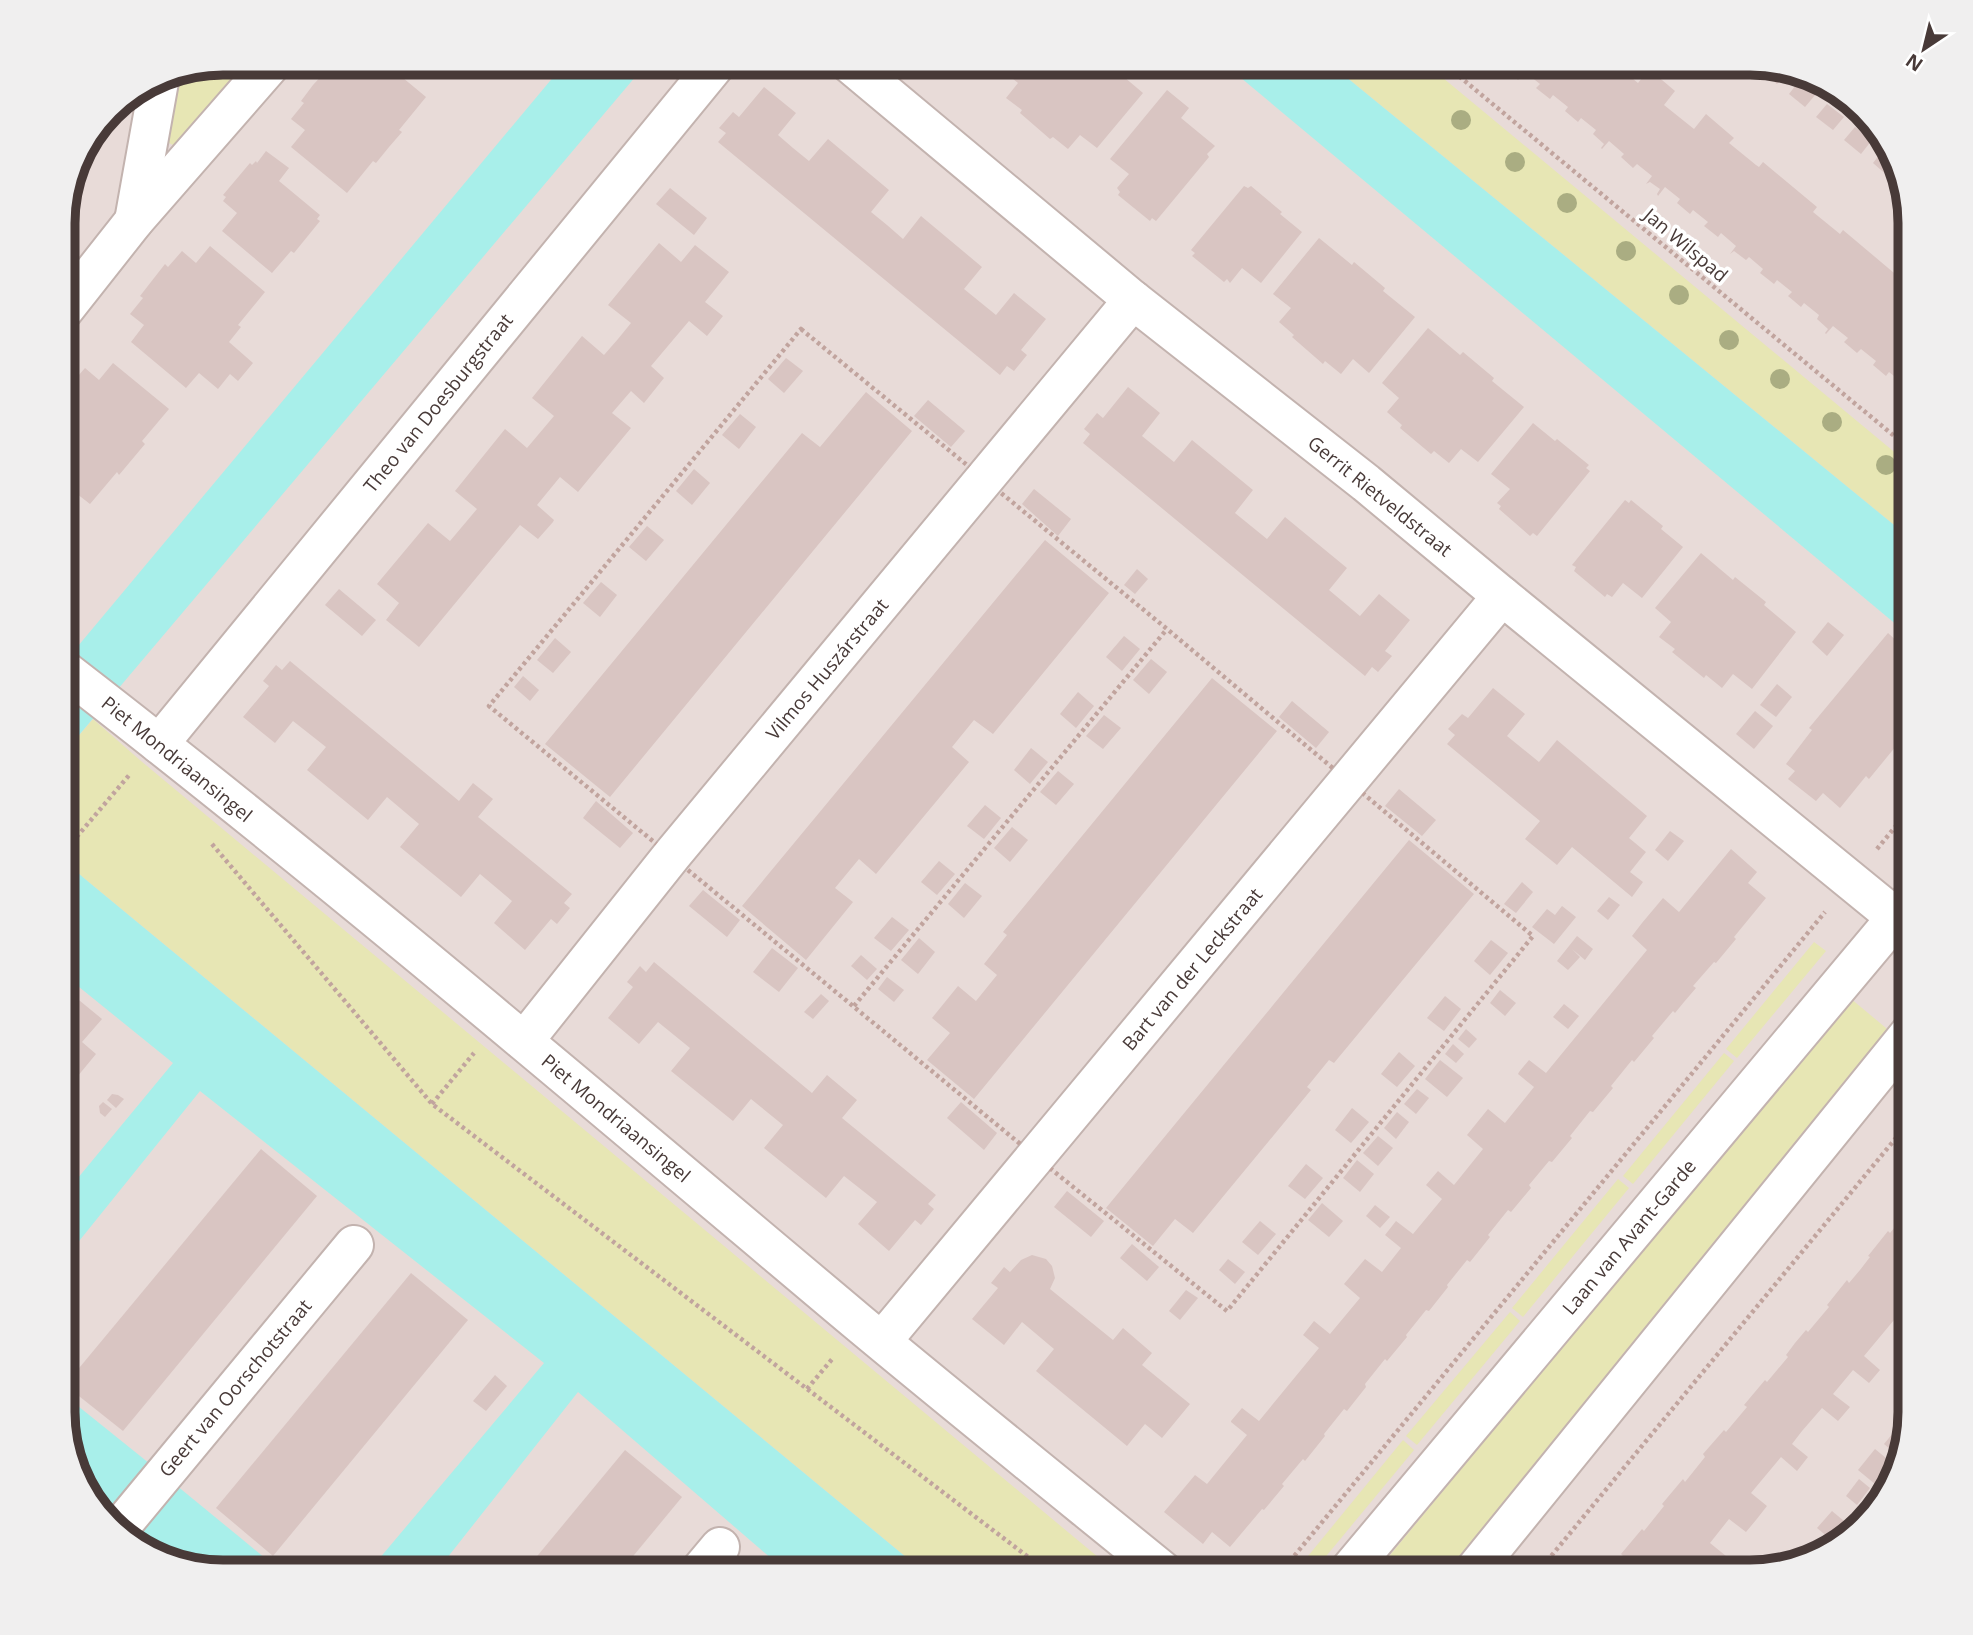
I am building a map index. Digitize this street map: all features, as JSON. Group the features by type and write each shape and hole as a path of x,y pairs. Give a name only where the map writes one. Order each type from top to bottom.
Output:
{"street":[{"path":"76,295 134,221 262,75"},
{"name":"Theo van Doesburgstraat","path":"159,744 707,75"},
{"name":"Gerrit Rietveldstraat","path":"863,75 1133,300 1366,482 1850,881 1898,912"},
{"path":"134,221 157,91"},
{"name":"Vilmos Huszárstraat","path":"512,1032 671,855 1133,300"},
{"name":"Bart van der Leckstraat","path":"882,1342 1502,596"},
{"name":"Piet Mondriaansingel","path":"76,679 512,1032 882,1342 1149,1560"},
{"name":"Laan van Avant-Garde","path":"1358,1560 1898,924"},
{"path":"1483,1560 1898,1048"},
{"name":"Geert van Oorschotstraat","path":"125,1522 354,1245"}],"path":[{"name":"Jan Wilspad","path":"1458,75 1898,438"},
{"path":"801,329 1167,629 1533,936 1227,1311 489,706 801,329"},
{"path":"854,1006 1167,629"},
{"path":"76,838 141,761 159,744"},
{"path":"1292,1560 1898,823"},
{"path":"212,844 432,1104 1032,1560"},
{"path":"432,1104 512,1032"},
{"path":"1548,1560 1898,1136"}],"shaded area":[{"path":"1749,75 1797,83 1824,95 1847,112 1878,149 1890,176 1898,224 1898,1411 1890,1459 1878,1486 1861,1509 1840,1529 1815,1544 1788,1555 1749,1560 224,1560 185,1555 149,1540 126,1523 106,1502 91,1477 80,1450 76,1421 76,214 80,185 87,167 95,149 112,126 141,100 185,80 204,77"}],"green space":[{"path":"239,75 175,146 167,142 171,85 195,78"},
{"path":"1344,75 1439,75 1898,455 1898,528"},
{"path":"93,719 1102,1560 909,1560 76,871 76,739"},
{"path":"1814,942 1826,951 1737,1058 1726,1049"},
{"path":"1850,998 1892,1033 1456,1560 1386,1560"},
{"path":"1724,1053 1734,1061 1633,1184 1623,1176"},
{"path":"1618,1179 1629,1188 1523,1317 1512,1308"},
{"path":"1510,1312 1520,1321 1417,1445 1406,1436"},
{"path":"1403,1440 1414,1450 1323,1560 1305,1560"}],"water":[{"path":"555,75 637,75 76,739 76,648"},
{"path":"1237,75 1344,75 1898,528 1898,626"},
{"path":"76,871 909,1560 773,1560 578,1392 445,1560 378,1560 544,1363 200,1091 76,1245 76,1180 173,1063 76,985"},
{"path":"76,1405 267,1560 224,1560 185,1555 149,1540 133,1529 106,1502 91,1477 80,1450"}],"building":[{"path":"322,75 399,75 426,97 399,130 402,132 376,163 373,161 347,193 291,147 305,130 291,119 304,103 301,101"},
{"path":"1008,75 1122,75 1143,93 1097,148 1080,135 1068,149 1053,137 1050,139 1020,113 1022,110 1006,98 1018,83"},
{"path":"1529,75 1628,75 1638,83 1644,75 1656,75 1675,91 1664,105 1694,129 1706,114 1734,138 1729,143 1759,167 1763,162 1817,207 1813,212 1840,234 1843,230 1898,276 1898,379 1889,372 1886,376 1873,365 1876,361 1861,349 1857,353 1844,342 1848,338 1833,326 1826,334 1828,329 1817,319 1819,315 1804,303 1801,307 1788,296 1792,292 1777,280 1774,284 1760,273 1763,269 1749,257 1746,260 1734,251 1730,254 1736,246 1721,233 1718,237 1704,226 1708,222 1693,210 1690,214 1677,203 1680,199 1665,187 1658,196 1660,189 1650,182 1646,184 1652,176 1637,164 1633,168 1621,157 1624,154 1609,141 1602,149 1604,144 1593,134 1596,130 1581,118 1578,122 1565,111 1568,107 1553,95 1550,99 1536,88 1540,84"},
{"path":"1768,77 1781,79 1777,84"},
{"path":"1797,83 1816,94 1805,107 1789,94"},
{"path":"764,87 796,113 778,135 793,148 809,161 828,139 889,190 871,212 903,239 921,216 982,267 964,289 996,315 1014,293 1046,319 1021,350 1027,355 1014,371 1007,366 1000,375 718,142 726,133 719,128 733,112 739,117"},
{"path":"1167,90 1189,108 1181,118 1215,146 1156,221 1152,218 1150,221 1118,195 1120,192 1117,188 1129,174 1110,159"},
{"path":"1827,104 1844,117 1833,130 1816,117"},
{"path":"1855,127 1872,140 1861,154 1844,140"},
{"path":"266,151 289,168 279,181 320,215 317,219 320,221 294,253 291,251 272,273 222,231 237,213 223,201 226,197 223,195 250,163 257,163"},
{"path":"1880,154 1889,177 1873,163"},
{"path":"1244,186 1251,186 1302,232 1261,283 1242,268 1230,283 1227,279 1224,282 1192,256 1195,253 1191,250"},
{"path":"670,188 707,218 694,235 656,204"},
{"path":"1319,238 1352,265 1354,262 1385,288 1383,291 1415,317 1369,373 1353,359 1341,374 1325,361 1323,364 1279,322 1291,308 1273,294"},
{"path":"659,243 681,262 695,245 729,272 705,302 723,316 707,336 689,321 651,366 664,378 644,403 631,391 612,413 631,428 578,492 560,477 537,505 553,522 538,539 520,525 419,647 386,620 399,603 377,584 428,523 450,541 477,509 455,491 505,429 527,448 554,416 532,398 582,336 604,355 618,339 631,323 608,305"},
{"path":"210,246 265,292 238,325 241,327 229,342 253,363 238,381 230,374 218,389 199,373 186,388 131,342 144,325 130,314 143,298 140,296 165,264 168,267 182,251 196,263"},
{"path":"1428,328 1460,355 1463,352 1494,378 1492,381 1524,407 1478,462 1461,449 1449,463 1434,451 1431,454 1400,428 1402,425 1387,412 1399,398 1382,383"},
{"path":"786,358 803,371 784,393 768,379"},
{"path":"113,363 169,409 142,441 145,444 90,504 76,493 76,378 85,368 99,380"},
{"path":"1128,387 1160,413 1142,436 1174,462 1192,440 1253,490 1235,513 1267,539 1285,517 1347,568 1329,590 1360,616 1379,594 1410,620 1385,651 1392,656 1378,672 1372,667 1365,676 1083,443 1090,434 1084,429 1097,413 1103,418"},
{"path":"866,392 912,431 610,797 545,744 802,433 820,447"},
{"path":"928,400 965,431 951,447 914,416"},
{"path":"740,414 756,427 739,449 722,435"},
{"path":"1533,423 1589,465 1586,468 1590,471 1537,536 1533,533 1530,536 1499,509 1501,506 1497,503 1510,489 1491,474"},
{"path":"694,469 710,483 692,505 676,491"},
{"path":"1034,489 1071,519 1058,536 1022,504"},
{"path":"1625,500 1629,503 1631,500 1663,526 1661,529 1683,547 1642,598 1623,583 1612,597 1607,594 1605,597 1574,571 1576,567 1572,565"},
{"path":"647,526 664,540 646,561 629,547"},
{"path":"1045,540 1109,593 993,734 974,720 952,747 969,762 876,874 859,859 835,888 853,902 806,960 742,906"},
{"path":"1701,553 1733,580 1735,577 1766,602 1764,605 1796,632 1752,689 1733,674 1722,688 1706,675 1704,678 1672,652 1675,649 1659,637 1671,622 1655,608"},
{"path":"1137,569 1148,579 1135,594 1124,585"},
{"path":"601,582 617,595 600,617 583,603"},
{"path":"339,589 376,620 362,636 325,605"},
{"path":"1828,622 1844,635 1827,656 1812,642"},
{"path":"1888,633 1898,642 1898,744 1869,779 1866,776 1840,808 1823,793 1816,801 1788,779 1795,771 1786,764 1812,730 1809,728"},
{"path":"1124,636 1140,649 1122,671 1106,657"},
{"path":"555,638 571,652 553,673 537,660"},
{"path":"1151,659 1167,672 1149,694 1133,680"},
{"path":"290,661 459,801 473,783 493,799 478,817 572,894 564,903 570,908 557,924 551,919 525,950 494,923 512,901 480,874 461,897 400,847 419,824 387,797 368,820 307,770 326,747 293,721 275,743 243,717 269,686 263,681 276,665 282,670"},
{"path":"523,676 539,690 530,701 514,687"},
{"path":"1212,678 1277,731 974,1099 927,1060 950,1033 932,1018 958,986 976,1001 997,975 984,964 1007,935 1003,932"},
{"path":"1777,684 1792,697 1776,717 1760,705"},
{"path":"1493,688 1525,714 1507,736 1539,762 1557,740 1647,816 1629,838 1646,852 1630,872 1643,882 1632,897 1572,847 1557,865 1525,839 1540,821 1447,744 1455,735 1448,729 1462,714 1468,718"},
{"path":"1078,692 1094,706 1076,728 1060,714"},
{"path":"1292,701 1329,732 1316,748 1279,717"},
{"path":"1755,711 1773,726 1754,749 1736,734"},
{"path":"1104,715 1121,728 1103,749 1086,736"},
{"path":"1031,748 1048,762 1030,784 1014,770"},
{"path":"1058,771 1074,784 1056,805 1040,792"},
{"path":"1399,789 1436,820 1422,836 1385,806"},
{"path":"596,801 633,833 620,848 583,818"},
{"path":"985,805 1001,818 984,839 967,826"},
{"path":"1012,827 1028,840 1010,862 994,848"},
{"path":"1670,831 1684,841 1668,861 1655,850"},
{"path":"1409,840 1474,894 1334,1063 1329,1060 1307,1087 1311,1090 1193,1233 1175,1219 1153,1246 1106,1208"},
{"path":"1731,849 1757,872 1748,883 1766,898 1734,937 1736,939 1693,986 1696,988 1652,1036 1654,1038 1634,1062 1632,1060 1611,1086 1613,1088 1593,1112 1590,1111 1552,1162 1549,1161 1529,1185 1531,1188 1511,1212 1508,1210 1470,1262 1467,1260 1429,1311 1426,1310 1387,1361 1385,1359 1347,1411 1344,1409 1264,1510 1262,1509 1230,1547 1212,1532 1203,1544 1164,1512 1195,1475 1207,1484 1247,1435 1231,1421 1242,1408 1259,1421 1319,1348 1303,1335 1314,1321 1330,1334 1360,1298 1344,1284 1365,1259 1382,1272 1401,1248 1385,1235 1396,1221 1413,1234 1442,1199 1426,1185 1438,1171 1454,1185 1483,1149 1467,1135 1488,1109 1505,1123 1534,1087 1518,1074 1519,1072 1529,1060 1546,1073 1647,950 1632,936 1642,923 1663,898 1679,912"},
{"path":"939,861 955,874 937,895 921,882"},
{"path":"1522,882 1533,892 1516,913 1504,904"},
{"path":"965,883 982,896 964,918 948,904"},
{"path":"703,890 740,920 727,937 689,906"},
{"path":"1609,897 1620,905 1608,920 1597,911"},
{"path":"1562,906 1576,917 1554,944 1532,927 1547,909 1555,915"},
{"path":"892,917 909,930 891,951 874,938"},
{"path":"1577,936 1593,949 1585,960 1572,949 1580,957 1568,970 1557,961"},
{"path":"919,938 935,952 918,974 901,960"},
{"path":"1491,940 1508,953 1490,975 1474,961"},
{"path":"772,948 798,968 779,992 753,972"},
{"path":"861,955 877,969 867,980 851,966"},
{"path":"654,962 812,1093 827,1075 857,1100 842,1118 936,1195 928,1204 934,1209 921,1225 915,1220 889,1251 858,1224 877,1202 844,1176 826,1198 764,1148 783,1125 751,1099 733,1121 671,1071 690,1048 658,1022 639,1044 608,1018 633,987 627,982 640,966 646,972"},
{"path":"887,977 904,990 894,1002 878,989"},
{"path":"1500,990 1516,1003 1505,1016 1490,1003"},
{"path":"821,994 829,1001 813,1019 804,1012"},
{"path":"1445,996 1461,1009 1444,1031 1427,1018"},
{"path":"76,998 102,1019 82,1042 96,1054 77,1077"},
{"path":"1564,1004 1579,1016 1568,1029 1553,1017"},
{"path":"1466,1029 1477,1039 1469,1048 1458,1039"},
{"path":"1453,1044 1464,1054 1456,1063 1445,1054"},
{"path":"1399,1052 1415,1066 1397,1087 1381,1074"},
{"path":"1440,1060 1463,1078 1447,1097 1425,1079"},
{"path":"1417,1089 1429,1098 1416,1114 1404,1104"},
{"path":"112,1094 124,1099 116,1108 107,1100"},
{"path":"103,1102 112,1109 105,1117 100,1113 99,1106"},
{"path":"961,1102 997,1133 984,1150 947,1118"},
{"path":"1352,1108 1369,1122 1351,1143 1335,1130"},
{"path":"1397,1112 1409,1122 1396,1139 1384,1128"},
{"path":"1378,1136 1393,1148 1378,1166 1363,1153"},
{"path":"261,1149 317,1196 123,1431 76,1394 76,1372"},
{"path":"1357,1160 1374,1174 1360,1192 1343,1178"},
{"path":"1306,1164 1323,1178 1305,1199 1288,1186"},
{"path":"1067,1191 1104,1221 1091,1237 1054,1207"},
{"path":"1322,1203 1343,1221 1329,1237 1308,1220"},
{"path":"1375,1205 1390,1217 1380,1228 1366,1216"},
{"path":"1260,1221 1276,1234 1258,1255 1242,1242"},
{"path":"1898,1223 1898,1315 1864,1356 1880,1370 1869,1383 1853,1370 1833,1394 1850,1407 1838,1421 1822,1408 1802,1431 1792,1444 1808,1457 1797,1471 1781,1457 1751,1493 1767,1506 1746,1532 1729,1519 1710,1543 1726,1556 1723,1560 1620,1560 1623,1556 1621,1554 1664,1506 1662,1504 1683,1479 1685,1482 1705,1457 1703,1454 1724,1430 1726,1432 1747,1407 1744,1405 1788,1357 1786,1355 1795,1343 1829,1307 1827,1305 1847,1280 1849,1283 1888,1231 1890,1233"},
{"path":"1132,1244 1159,1267 1147,1281 1120,1258"},
{"path":"1032,1255 1046,1259 1052,1266 1055,1278 1050,1289 1113,1340 1123,1328 1152,1353 1142,1365 1190,1404 1162,1438 1145,1424 1127,1446 1036,1371 1054,1349 1022,1322 1004,1345 972,1319 998,1288 991,1283 1004,1267 1010,1272 1021,1260"},
{"path":"1228,1259 1245,1272 1235,1284 1219,1270"},
{"path":"411,1273 468,1320 273,1556 216,1508"},
{"path":"1186,1290 1198,1298 1180,1320 1169,1311"},
{"path":"495,1375 507,1386 486,1411 473,1401"},
{"path":"1896,1429 1892,1451 1884,1444"},
{"path":"1875,1449 1889,1461 1875,1484 1858,1470"},
{"path":"625,1450 682,1497 630,1560 534,1560"},
{"path":"1859,1479 1870,1488 1857,1505 1846,1496"},
{"path":"1832,1511 1844,1521 1828,1537 1817,1528"}]}
